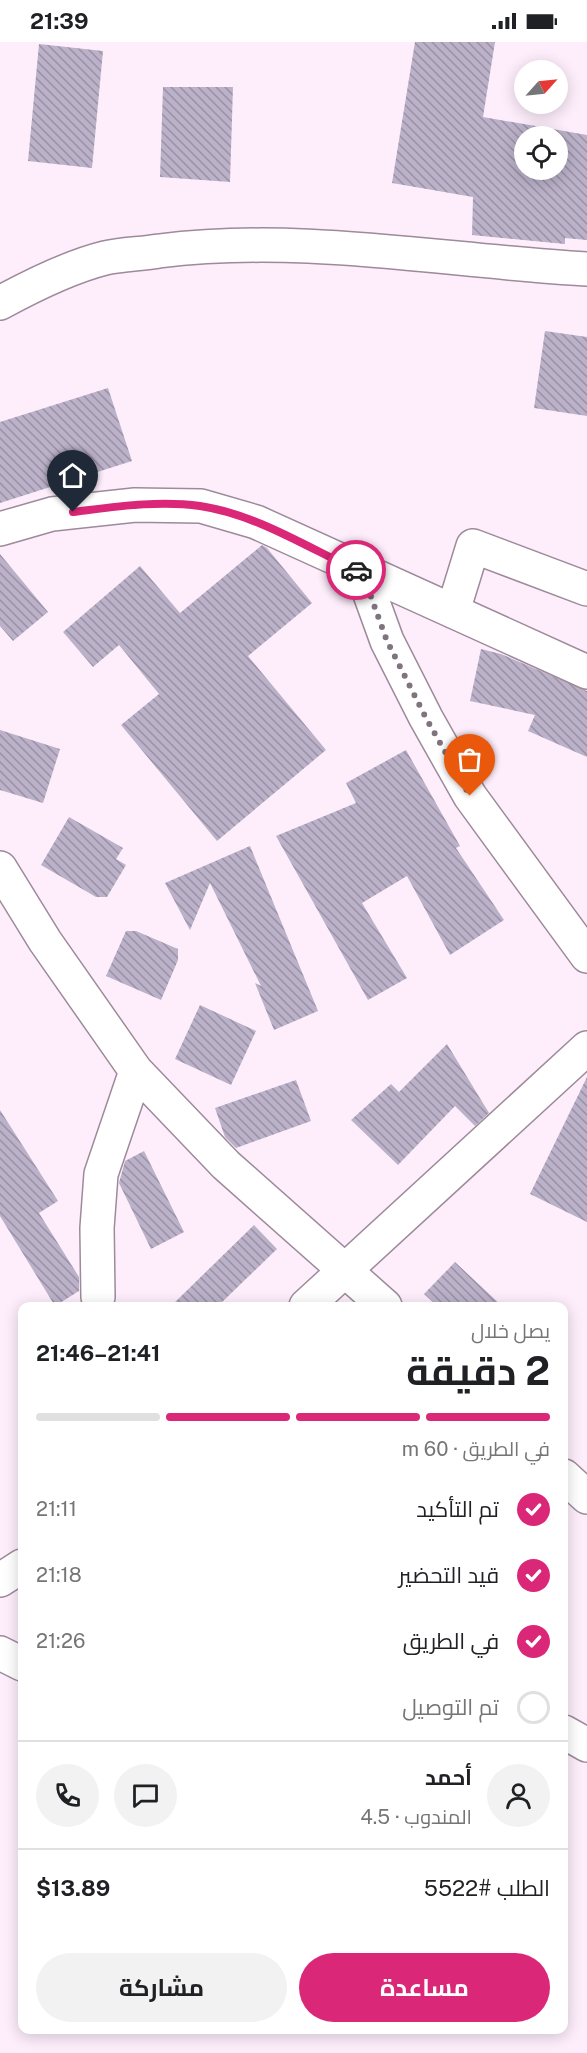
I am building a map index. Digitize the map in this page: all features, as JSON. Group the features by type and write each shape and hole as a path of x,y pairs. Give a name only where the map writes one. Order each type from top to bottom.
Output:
{"street":[{"path":"0,303 35,284 105,258 206,246 326,245 587,269"},
{"path":"0,529 52,514 135,504 201,506 256,522 587,672"},
{"path":"453,611 472,546 587,589"},
{"path":"362,572 387,641 426,718 470,796 587,956"},
{"path":"0,868 45,941 136,1071 226,1165 381,1302"},
{"path":"310,1302 587,1048"},
{"path":"98,1297 97,1228 101,1174 136,1071"},
{"path":"568,1480 587,1497"},
{"path":"0,1580 18,1569"},
{"path":"0,1653 18,1662"},
{"path":"568,1734 587,1745"}],"building":[{"path":"415,42 495,42 483,117 535,126 514,126 514,180 568,180 568,132 587,135 587,240 565,238 565,244 472,235 473,197 392,183"},
{"path":"39,44 103,51 92,168 28,161"},
{"path":"163,87 233,87 230,182 160,177"},
{"path":"545,331 587,337 587,416 534,408"},
{"path":"108,388 132,461 0,503 0,422"},
{"path":"262,545 267,548 312,603 248,656 326,750 217,841 121,725 159,694 119,645 93,667 63,632 140,566 180,613"},
{"path":"0,554 48,612 13,641 0,626"},
{"path":"481,649 501,654 587,691 587,757 528,731 535,715 470,701"},
{"path":"0,730 60,749 43,803 0,790"},
{"path":"406,750 460,846 456,848 504,920 450,955 407,876 362,903 407,978 368,1000 276,836 356,803 346,783"},
{"path":"69,817 123,848 116,859 126,865 107,897 96,897 41,865"},
{"path":"250,846 318,1011 274,1030 255,983 261,986 210,883 190,930 165,883"},
{"path":"126,931 136,931 178,949 178,960 161,1000 106,976"},
{"path":"200,1005 256,1031 231,1085 175,1059"},
{"path":"447,1044 489,1113 475,1126 455,1106 398,1165 351,1120 391,1084 399,1092"},
{"path":"587,1077 587,1222 530,1194"},
{"path":"296,1080 311,1121 236,1148 225,1137 215,1108"},
{"path":"0,1110 58,1201 39,1213 79,1277 79,1291 61,1302 53,1302 0,1216"},
{"path":"144,1151 184,1232 151,1249 119,1183 125,1161"},
{"path":"254,1225 277,1249 222,1302 175,1302"},
{"path":"455,1262 498,1302 433,1302 424,1294"}],"way so far":[{"path":"356,570 362,572 387,641 426,718 470,796"}],"route":[{"path":"73,512 135,504 201,506 256,522 356,570"}]}
